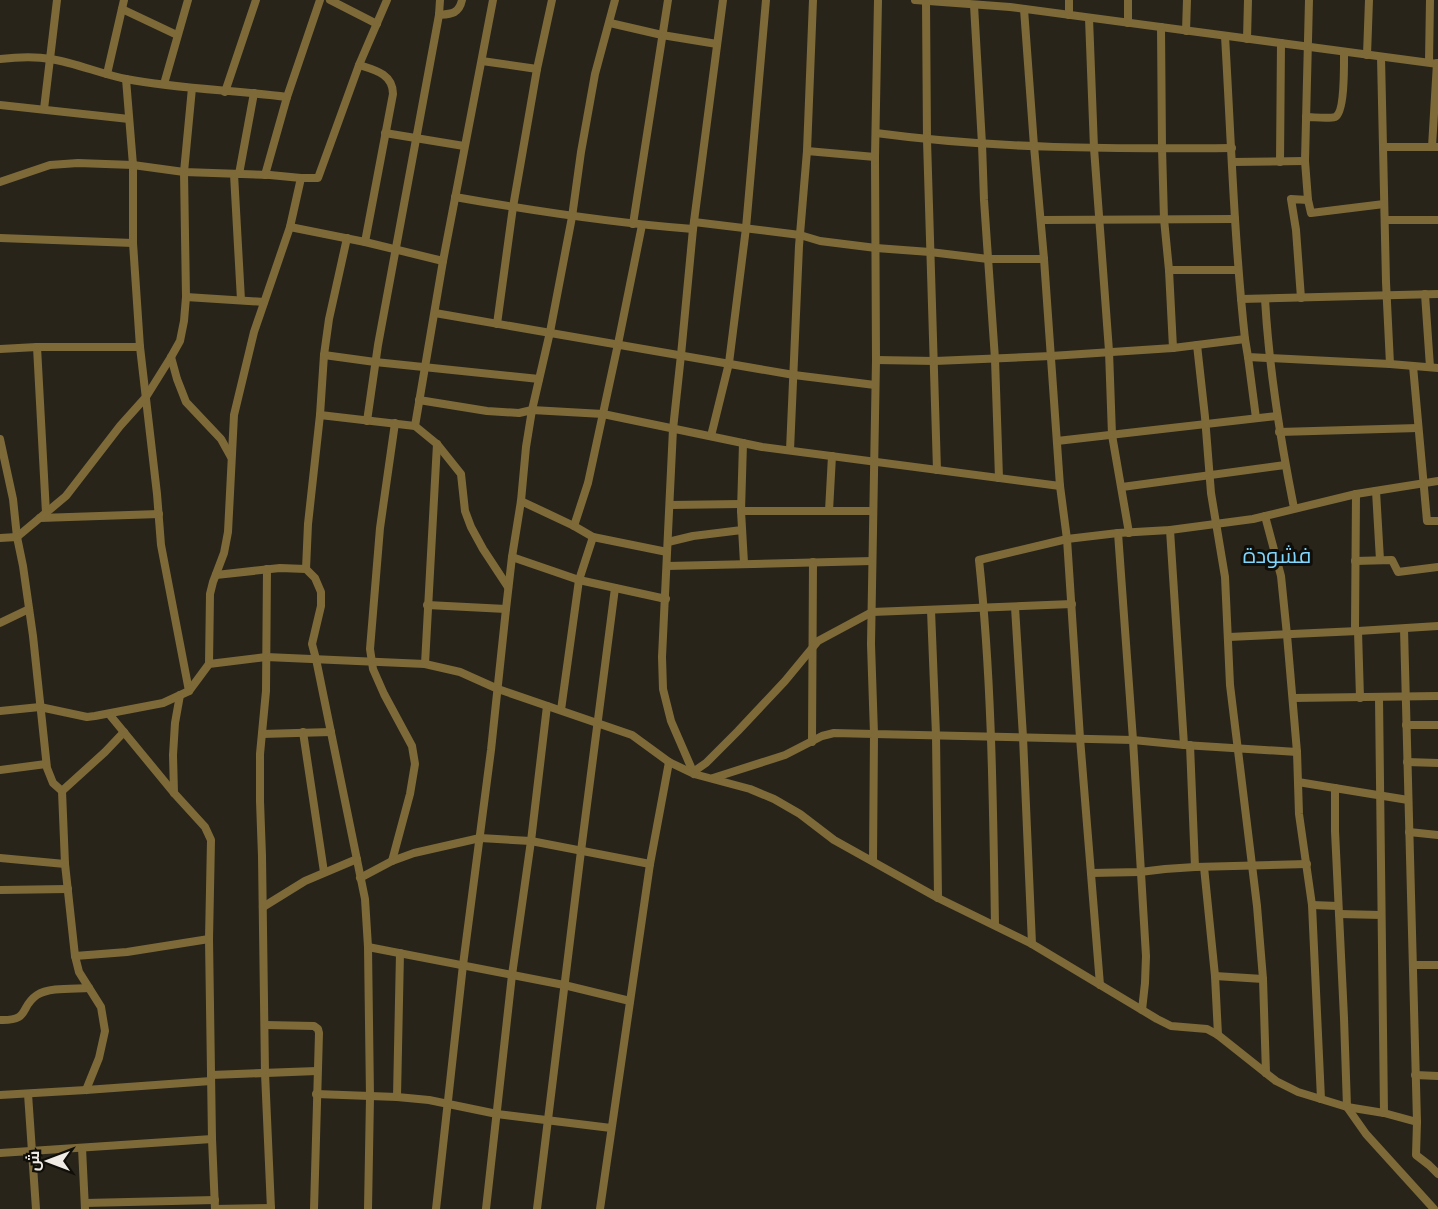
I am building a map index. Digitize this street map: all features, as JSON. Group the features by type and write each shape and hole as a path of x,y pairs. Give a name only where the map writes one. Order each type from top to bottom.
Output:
{"street":[{"path":"44,109 57,0"},
{"path":"107,74 124,0"},
{"path":"164,84 188,0"},
{"path":"225,92 256,0"},
{"path":"265,175 287,97 320,0"},
{"path":"330,0 377,24"},
{"path":"0,182 50,165 78,163 133,165 184,172 318,178 359,66 387,0"},
{"path":"368,421 375,362 440,0"},
{"path":"439,15 458,11 462,0"},
{"path":"415,426 464,146 493,0"},
{"path":"497,324 513,207 537,69 552,0"},
{"path":"435,1209 526,447 572,217 580,152 595,74 615,0"},
{"path":"633,224 668,0"},
{"path":"694,773 671,721 663,688 662,657 673,429 693,226 723,0"},
{"path":"711,436 729,363 746,228 766,0"},
{"path":"790,450 813,0"},
{"path":"873,861 874,734 871,644 875,462 875,156 878,0"},
{"path":"915,0 974,5 1010,4 1024,9 1435,63"},
{"path":"1069,0 1069,15"},
{"path":"1128,0 1128,23"},
{"path":"1186,31 1187,0"},
{"path":"1247,39 1248,0"},
{"path":"1309,0 1305,161 1311,213 1384,204"},
{"path":"1367,55 1369,0"},
{"path":"1383,147 1435,147 1435,63 1430,0"},
{"path":"926,1 927,140 937,470"},
{"path":"974,5 995,359 999,478"},
{"path":"122,9 177,35"},
{"path":"1024,9 1100,985"},
{"path":"1089,18 1094,148 1109,351 1112,435 1129,533"},
{"path":"610,23 717,44"},
{"path":"1161,27 1164,219 1173,348"},
{"path":"1225,36 1238,270 1256,418"},
{"path":"1280,162 1281,44"},
{"path":"1306,117 1333,117 1338,114 1341,104 1344,52"},
{"path":"0,59 21,57 50,59 126,79 225,92 287,97"},
{"path":"1381,57 1386,295 1390,364"},
{"path":"482,61 537,69"},
{"path":"359,66 376,71 390,80 393,86 365,242"},
{"path":"126,79 133,165 134,243 140,347 161,545 189,691"},
{"path":"0,538 17,537 66,496 120,426 146,397 180,341 186,297 184,172 192,88"},
{"path":"241,300 237,174 254,93"},
{"path":"0,105 129,119"},
{"path":"385,133 464,146"},
{"path":"876,133 982,144 1094,148 1232,148"},
{"path":"807,151 875,156"},
{"path":"1232,162 1305,161"},
{"path":"0,711 40,707 87,717 164,703 189,691 209,664 210,594 224,553 228,532 234,414 254,332 290,227 301,178"},
{"path":"455,197 572,217 642,225 746,228 876,248 988,259 1044,259"},
{"path":"1302,298 1291,199 1308,200"},
{"path":"1041,220 1235,219"},
{"path":"1385,220 1438,220"},
{"path":"574,526 588,483 642,225"},
{"path":"290,227 443,261"},
{"path":"0,238 134,243"},
{"path":"306,569 324,355 329,319 347,238"},
{"path":"1169,270 1238,270"},
{"path":"1248,357 1434,368 1425,294"},
{"path":"1241,299 1438,294"},
{"path":"186,297 264,302"},
{"path":"1265,298 1277,416 1293,508"},
{"path":"435,313 794,375 875,385"},
{"path":"876,360 935,361 1051,356 1173,348 1245,339"},
{"path":"1197,345 1209,475 1226,577 1229,675 1253,865 1263,979 1266,1073"},
{"path":"37,347 43,515"},
{"path":"0,349 140,347"},
{"path":"324,355 539,379"},
{"path":"171,357 186,402 221,439 232,458"},
{"path":"1413,366 1427,521 1438,521"},
{"path":"419,400 487,411 519,413 532,410 603,414 743,443 1060,486"},
{"path":"320,415 415,426 437,444 461,474 465,511 471,527 508,587"},
{"path":"1057,441 1277,416"},
{"path":"392,861 410,794 415,764 412,746 384,694 371,661 370,649 380,528 395,423"},
{"path":"1280,432 1418,428"},
{"path":"0,439 14,500 46,764 49,777 62,791 65,864 75,956 79,972 101,1007 105,1031 99,1058 86,1090"},
{"path":"743,443 741,507 744,564"},
{"path":"425,664 437,444"},
{"path":"829,511 832,456"},
{"path":"1122,487 1285,465"},
{"path":"995,925 992,736 980,560 1067,539 1216,524 1265,516 1356,494 1438,481"},
{"path":"1376,491 1380,560"},
{"path":"1356,494 1355,561 1360,698"},
{"path":"521,501 593,537 668,552"},
{"path":"670,505 873,511"},
{"path":"43,515 159,514"},
{"path":"1265,516 1281,576 1287,635 1298,752 1299,813 1312,905 1321,1099"},
{"path":"668,542 693,536 742,530"},
{"path":"1170,530 1187,745 1215,976 1218,1035"},
{"path":"1118,533 1146,968 1142,1010"},
{"path":"561,710 579,580 593,537"},
{"path":"512,557 579,580 666,599"},
{"path":"1355,561 1392,560 1398,572 1438,567"},
{"path":"667,566 872,561"},
{"path":"812,742 813,562"},
{"path":"216,575 280,568 306,569 315,578 321,592 321,606 312,644 365,899 370,1096 368,1209"},
{"path":"82,1148 85,1206 271,1208 265,1073 260,801 260,754 266,691 267,569"},
{"path":"537,1209 615,588"},
{"path":"694,773 785,681 812,647 828,635 872,612 1072,604"},
{"path":"427,605 506,609"},
{"path":"1015,607 1032,944"},
{"path":"0,623 29,609"},
{"path":"931,610 936,735 938,898"},
{"path":"1229,637 1438,626"},
{"path":"1404,629 1416,1155 1438,1174"},
{"path":"209,664 266,657 425,664 460,672 498,689 632,735 669,762 694,773 750,789 774,799 800,814 834,840 938,898 1032,944 1157,1019 1171,1026 1208,1029 1276,1081 1298,1092 1347,1107 1384,1113 1417,1122"},
{"path":"174,792 173,755 180,695"},
{"path":"1293,698 1438,696"},
{"path":"1379,698 1384,1113"},
{"path":"486,1209 512,975 547,706"},
{"path":"109,714 206,827 211,840 208,939 215,1206"},
{"path":"1407,725 1438,725"},
{"path":"62,791 124,732"},
{"path":"303,732 324,872"},
{"path":"262,734 331,732"},
{"path":"711,778 786,755 822,736 834,733 1132,740 1298,752"},
{"path":"600,1209 650,864 669,762"},
{"path":"1407,762 1438,763"},
{"path":"0,770 46,764"},
{"path":"1298,782 1408,800"},
{"path":"1335,788 1347,1107 1366,1134 1434,1209"},
{"path":"1409,832 1438,835"},
{"path":"360,878 392,861 414,853 480,838 531,841 650,864"},
{"path":"0,858 65,864"},
{"path":"263,907 305,881 357,859"},
{"path":"1091,873 1306,864"},
{"path":"0,890 68,889"},
{"path":"1312,905 1381,915"},
{"path":"75,956 127,952 208,939"},
{"path":"368,947 564,985 630,1001"},
{"path":"397,1097 400,953"},
{"path":"1413,965 1438,965"},
{"path":"1215,976 1263,979"},
{"path":"0,1020 20,1017 36,996 47,991 89,988"},
{"path":"265,1025 314,1026 318,1029 314,1209"},
{"path":"0,1095 86,1090 265,1073 317,1071"},
{"path":"1415,1075 1438,1076"},
{"path":"28,1094 36,1209"},
{"path":"316,1094 397,1097 497,1114 611,1128"},
{"path":"0,1154 212,1139"}],"district":[{"name":"فشودة","path":"1277,555"}]}
